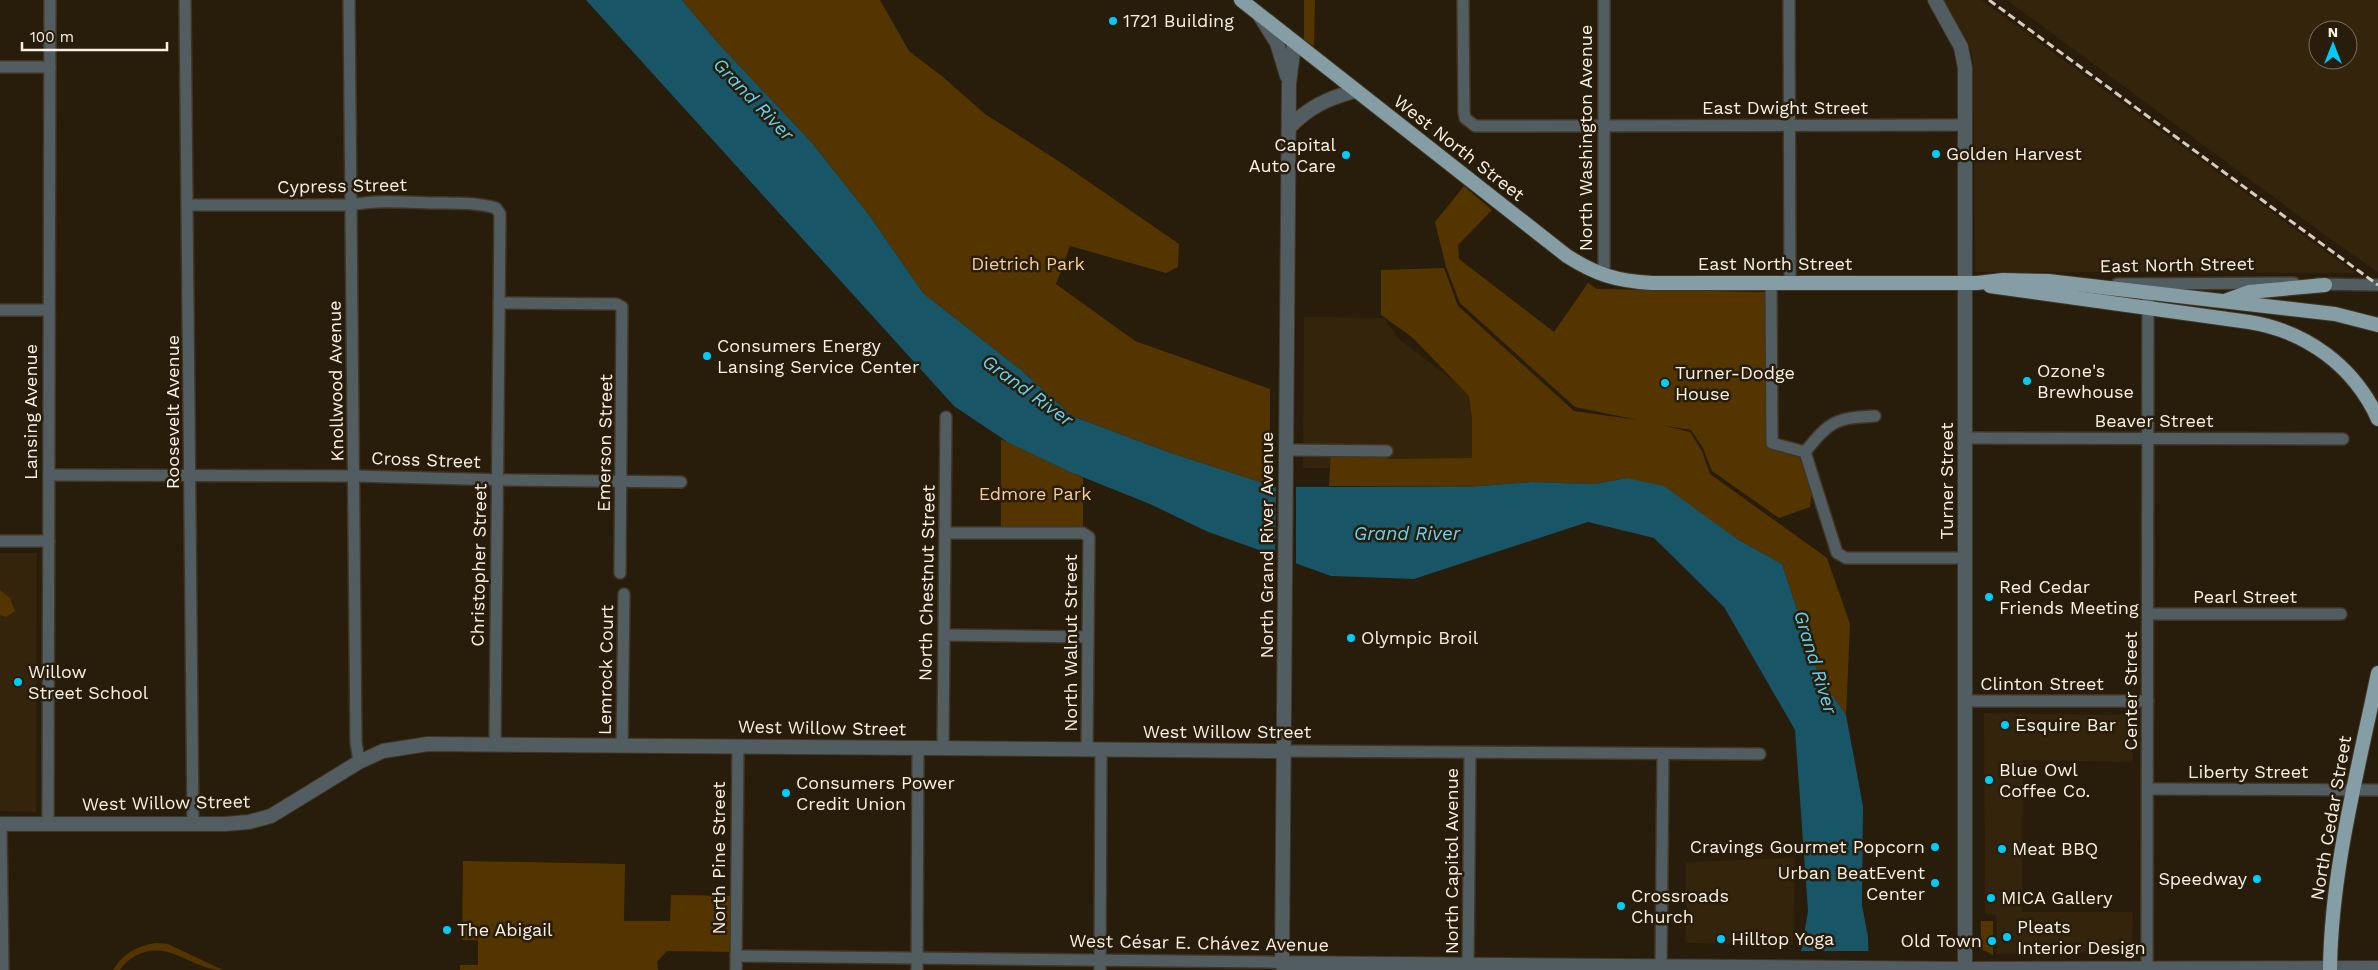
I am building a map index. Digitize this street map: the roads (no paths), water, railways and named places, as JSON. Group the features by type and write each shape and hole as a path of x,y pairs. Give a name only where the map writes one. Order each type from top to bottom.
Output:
{"main road":[{"path":"1241,0 1294,44"},
{"name":"West North Street","path":"1294,44 1567,256 1590,271 1604,276"},
{"name":"East North Street","path":"1604,276 1626,282 1652,283 1972,283 2026,280 2091,284"},
{"name":"East North Street","path":"1972,283 2152,310"},
{"path":"2091,284 2335,314 2378,325"},
{"path":"2152,310 2190,310 2214,306 2245,293 2325,285"},
{"path":"2152,310 2260,324 2297,336 2326,354 2354,378 2366,394 2378,419"},
{"name":"North Cedar Street","path":"2330,969 2335,891 2378,673"}],"street":[{"name":"Lansing Avenue","path":"48,824 50,0"},
{"name":"Roosevelt Avenue","path":"185,0 189,205 193,824"},
{"name":"Knollwood Avenue","path":"349,0 350,205 355,476 356,742 360,762"},
{"name":"East Dwight Street","path":"1463,0 1464,112 1469,122 1483,127 1965,125"},
{"name":"North Washington Avenue","path":"1604,0 1604,276"},
{"path":"1790,0 1790,282"},
{"name":"Turner Street","path":"1935,0 1955,34 1963,53 1972,283 1966,438 1965,969"},
{"path":"1259,15 1277,43 1289,84"},
{"name":"North Grand River Avenue","path":"1282,966 1289,84 1294,44"},
{"path":"0,67 50,67"},
{"path":"1289,128 1303,112 1340,95 1355,91"},
{"name":"Cypress Street","path":"189,205 350,205 368,202 441,203 496,208"},
{"name":"Christopher Street","path":"495,743 500,214 496,208"},
{"path":"1771,282 1772,443 1805,452"},
{"name":"East North Street","path":"2091,284 2290,282 2325,285 2378,285"},
{"name":"Center Street","path":"2148,291 2152,310 2148,439 2148,970"},
{"name":"Emerson Street","path":"499,303 616,304 622,307 620,573"},
{"path":"0,310 49,310"},
{"path":"1805,452 1822,432 1844,417 1875,416"},
{"name":"North Chestnut Street","path":"943,748 946,417"},
{"name":"Beaver Street","path":"1966,438 2342,439"},
{"path":"1287,456 1387,450"},
{"path":"1805,452 1837,553 1846,558 1966,558"},
{"name":"Cross Street","path":"49,475 355,476 681,482"},
{"name":"North Walnut Street","path":"945,533 1083,533 1089,537 1088,637 1094,749 1100,965"},
{"path":"0,541 49,541"},
{"name":"Lemrock Court","path":"622,746 624,594"},
{"name":"Pearl Street","path":"2148,614 2341,614"},
{"path":"944,635 1088,637"},
{"name":"Clinton Street","path":"1965,701 2148,701"},
{"name":"West Willow Street","path":"1,824 193,824 249,822 271,816 360,762 383,751 400,747 442,744 1760,754"},
{"name":"North Pine Street","path":"736,970 738,746"},
{"path":"917,970 918,748"},
{"name":"North Capitol Avenue","path":"1468,967 1470,752"},
{"path":"1662,968 1663,754"},
{"name":"Liberty Street","path":"2148,789 2378,790"},
{"path":"1,824 3,970"},
{"name":"West César E. Chávez Avenue","path":"736,956 917,958 1100,965 2148,970 2378,968"}],"water":[{"name":"Grand River","path":"586,0 682,0 718,43 813,144 869,215 923,293 1021,370 1072,416 1168,452 1275,487 1466,487 1532,482 1595,484 1627,478 1664,486 1737,539 1782,564 1819,676 1846,715 1863,806 1862,905 1868,937 1869,970 1798,970 1808,911 1795,730 1724,607 1654,538 1588,522 1414,579 1331,576 1206,531 1150,504 1070,472 1009,443 954,406"}],"railway":[{"path":"1989,0 2378,285"}],"place":[{"name":"1721 Building","path":"1113,21"},
{"name":"Golden Harvest","path":"1936,154"},
{"name":"Capital Auto Care","path":"1346,155"},
{"name":"Consumers Energy Lansing Service Center","path":"707,356"},
{"name":"Ozone's Brewhouse","path":"2027,381"},
{"name":"Turner-Dodge House","path":"1665,383"},
{"name":"Red Cedar Friends Meeting","path":"1989,597"},
{"name":"Olympic Broil","path":"1351,638"},
{"name":"Willow Street School","path":"18,682"},
{"name":"Esquire Bar","path":"2005,725"},
{"name":"Blue Owl Coffee Co.","path":"1989,780"},
{"name":"Consumers Power Credit Union","path":"786,793"},
{"name":"Cravings Gourmet Popcorn","path":"1935,847"},
{"name":"Meat BBQ","path":"2002,849"},
{"name":"Speedway","path":"2257,879"},
{"name":"Urban BeatEvent Center","path":"1935,883"},
{"name":"MICA Gallery","path":"1991,898"},
{"name":"Crossroads Church","path":"1621,906"},
{"name":"The Abigail","path":"447,930"},
{"name":"Pleats Interior Design","path":"2007,937"},
{"name":"Hilltop Yoga","path":"1721,939"},
{"name":"Old Town","path":"1992,941"}],"park label":[{"name":"Dietrich Park","path":"1028,264"},
{"name":"Edmore Park","path":"1035,494"}]}
